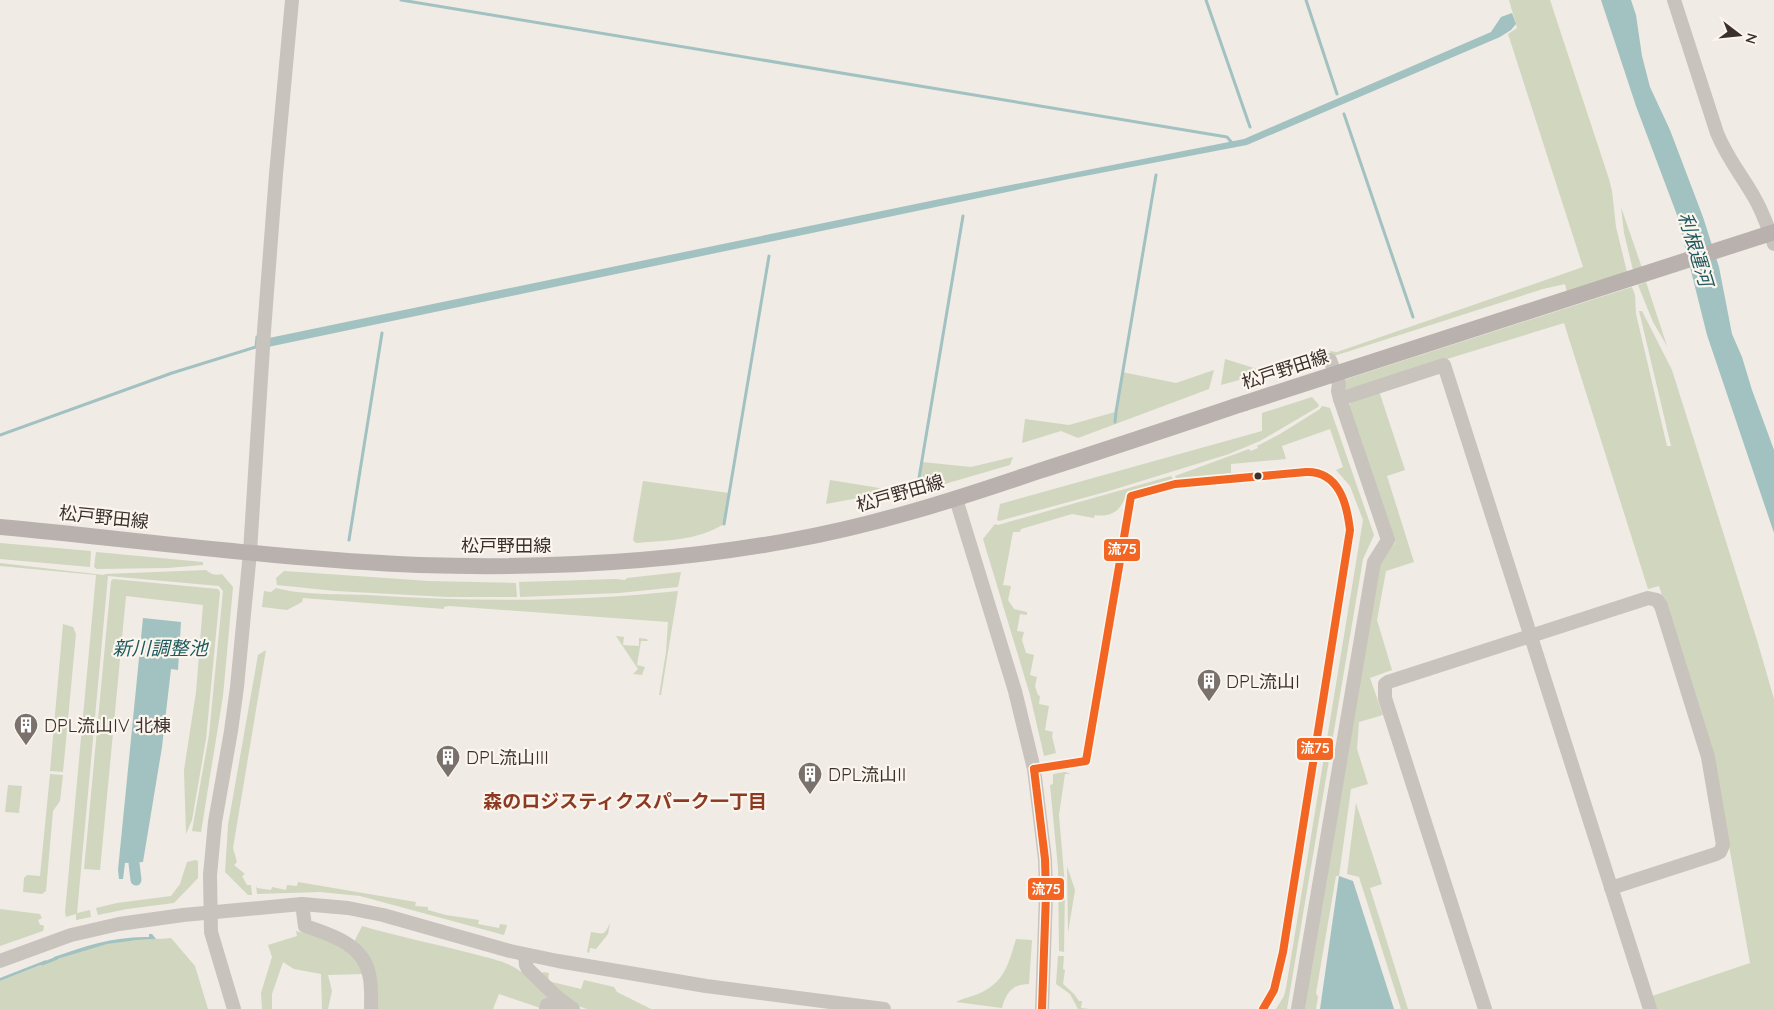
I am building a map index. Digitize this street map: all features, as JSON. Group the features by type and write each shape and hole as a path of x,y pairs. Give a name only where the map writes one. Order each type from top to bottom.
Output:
{"main road":[{"name":"松戸野田線","path":"0,527 250,552 427,565 542,566 624,562 684,556 803,538 874,522 956,499 1245,403 1774,232"}],"street":[{"path":"234,1009 211,932 212,848 231,731 250,552 264,331 292,0"},
{"path":"1674,0 1716,133 1724,152 1754,197 1765,218 1774,244"},
{"path":"1298,1009 1374,562 1388,540 1340,399 1338,384 1330,360"},
{"path":"1340,399 1444,365 1650,1009"},
{"path":"956,499 1015,691 1034,769 1044,850 1046,894 1046,942 1042,1009"},
{"path":"1485,1009 1396,734 1385,698 1385,684 1648,598 1657,600 1661,606 1708,757 1723,844 1720,852 1716,854 1611,888"},
{"path":"302,904 305,926 345,942 362,956 370,975 371,1009"},
{"path":"0,961 71,935 107,926 210,912 302,904 348,908 383,915 525,955 813,1005 884,1009"},
{"path":"525,955 528,969 558,998 573,1009"},
{"path":"546,1009 547,1006 561,1009"}],"green space":[{"path":"1509,0 1550,0 1609,179 1616,227 1627,272 1567,293 1565,284 1543,289 1334,356 1330,351 1337,352 1583,267 1508,34 1517,28"},
{"path":"1621,207 1642,268 1633,270 1624,233"},
{"path":"1646,282 1667,346 1653,322 1638,285"},
{"path":"1632,287 1635,295 1636,314 1667,446 1671,446 1639,311 1642,311 1672,370 1774,699 1774,1009 1657,1009 1652,996 1750,963 1718,784 1698,707 1659,586 1648,589 1564,323 1343,391 1340,381"},
{"path":"1225,359 1267,372 1221,385"},
{"path":"1214,370 1209,389 1078,438 1061,431 1022,443 1025,419 1069,425 1115,412 1122,372 1176,383"},
{"path":"1379,391 1405,470 1387,476 1414,562 1386,571 1377,620 1392,670 1370,678 1383,715 1359,722 1357,749 1368,784 1351,789 1339,876 1336,876 1316,993 1318,997 1316,1009 1305,1009 1380,563 1395,543 1349,406 1353,399"},
{"path":"1312,397 1319,405 1318,407 1260,441 1229,454 1109,491 997,520 1000,504 1262,431 1262,413"},
{"path":"1322,406 1330,408 1374,535 1363,559 1287,1009 1276,1009 1284,996 1286,988 1363,520 1350,486 1336,470 1343,467 1330,429 1282,446 1286,459 1231,464 1231,473 1176,478 1175,476 1249,449 1251,451 1258,448 1257,446 1280,434"},
{"path":"1013,457 1010,465 893,499 869,496 826,504 830,480 892,490 918,486 922,462 971,467"},
{"path":"1171,476 1173,479 1126,493 1122,504 1111,514 1095,515 1094,518 1072,514 1021,529 1020,532 1013,532 1003,585 1011,586 1008,600 1014,609 1027,612 1027,615 1020,614 1017,631 1024,632 1022,640 1026,653 1034,655 1030,675 1037,677 1035,686 1040,696 1039,704 1049,706 1045,730 1053,732 1052,736 1056,753 1044,756 1030,695 983,539 995,524 998,525"},
{"path":"643,481 729,493 724,524 692,537 636,543 633,540"},
{"path":"0,543 91,551 90,567 0,559"},
{"path":"96,552 203,562 203,565 168,568 97,569 94,567"},
{"path":"0,563 104,575 206,570 213,574 222,574 233,587 223,696 201,832 192,831 209,735 223,591 219,586 108,576 77,913 90,910 91,917 76,920 76,914 66,917 65,912 96,575 0,566"},
{"path":"284,571 429,581 516,583 517,597 448,597 335,591 277,585 276,578"},
{"path":"681,572 678,587 619,593 520,597 519,582 625,580 627,578"},
{"path":"113,579 218,589 220,592 206,739 192,820 186,834 184,770 196,692 203,605 126,596 100,870 84,869 111,581"},
{"path":"276,588 321,594 484,600 561,599 678,591 661,695 659,695 666,652 668,622 449,606 444,607 444,609 303,598 302,602 287,610 262,607 264,591 271,592"},
{"path":"63,624 73,627 76,634 63,772 50,771"},
{"path":"616,636 624,637 623,645 639,646 639,638 647,639 648,641 641,641 637,665 645,667 642,675 633,674 638,669"},
{"path":"266,650 233,848 237,862 234,865 245,874 242,876 247,885 251,885 252,895 248,895 225,872 228,825 258,655"},
{"path":"1065,772 1071,774 1065,774 1059,815 1065,886 1064,952 1059,951 1058,868 1050,785 1053,784 1053,774"},
{"path":"50,774 63,775 60,801 53,811 46,891 42,894 23,892 24,878 27,875 40,876"},
{"path":"8,785 22,786 19,813 5,812"},
{"path":"1356,803 1382,884 1370,888 1408,1009 1401,1009 1359,877 1347,874"},
{"path":"198,861 198,878 174,903 98,915 96,908 117,903 171,896 180,884 187,862"},
{"path":"1067,866 1075,890 1068,933"},
{"path":"298,882 416,902 415,906 428,907 428,910 479,920 478,924 499,928 500,924 507,925 504,935 360,896 320,892 257,894 256,885 257,888 271,890 272,887 286,890 287,885 297,886"},
{"path":"0,909 40,914 42,918 38,920 40,925 44,927 43,931 0,946"},
{"path":"610,923 608,934 596,949 590,948 589,953 587,952 591,932 603,933"},
{"path":"362,926 507,964 529,977 561,1007 543,1009 499,994 493,1009 376,1009 354,942"},
{"path":"296,931 329,941 345,949 357,960 364,974 328,975 332,991 328,1009 322,1009 321,974 294,969 283,962 272,994 272,1009 262,1009 261,993 272,957 268,945 297,936"},
{"path":"171,938 195,966 208,1009 0,1009 0,981 65,956 106,944 130,940"},
{"path":"1016,939 1032,940 1029,984 1014,987 1008,993 1002,1008 956,1002 978,994 1000,978 1008,965"},
{"path":"1058,956 1064,956 1063,984 1079,1001 1082,1001 1081,1008 1090,1009 1078,1009 1070,994 1056,984"},
{"path":"543,972 549,973 548,981 581,989 584,980 614,987 617,992 651,1009 587,1009 575,1005 541,977"}],"water":[{"name":"利根運河","path":"1601,0 1631,0 1636,15 1642,56 1650,87 1670,130 1703,217 1719,267 1732,334 1742,357 1774,450 1774,533 1707,335 1677,215 1636,106"},
{"path":"1512,13 1516,24 1511,30 1500,37 1247,145 1069,179 268,347 269,338 935,200 1244,139 1491,32 1501,17"},
{"name":"新川調整池","path":"143,618 181,622 178,670 171,669 162,747 143,862 125,863 123,879 119,879 118,870"},
{"path":"1339,876 1353,881 1394,1009 1320,1009"},
{"path":"149,934 152,934 156,939 107,944 54,960 54,957 89,946 125,938 149,937"},
{"path":"46,960 46,963 0,981 0,978"}],"waterway":[{"path":"401,0 1227,137 1233,144"},
{"path":"1206,0 1250,127"},
{"path":"1306,0 1337,94"},
{"path":"1344,114 1413,317"},
{"path":"1115,422 1156,175"},
{"path":"919,478 963,216"},
{"path":"724,524 769,256"},
{"path":"349,540 382,333"},
{"path":"0,435 172,373 256,347 257,337"},
{"path":"134,863 136,880"},
{"path":"42,964 57,958"}],"transit line":[{"name":"流75","path":"1034,769 1086,761 1131,496 1175,484 1306,472 1317,473 1334,483 1343,500 1350,530 1283,952 1274,990 1263,1009"},
{"name":"流75","path":"1034,769 1045,859 1046,894 1042,1009"}],"place":[{"name":"DPL流山I","path":"1209,702"},
{"name":"DPL流山IV 北棟","path":"26,746"},
{"name":"DPL流山III","path":"448,778"},
{"name":"DPL流山II","path":"810,795"}],"district":[{"name":"森のロジスティクスパーク一丁目","path":"625,801"}]}
